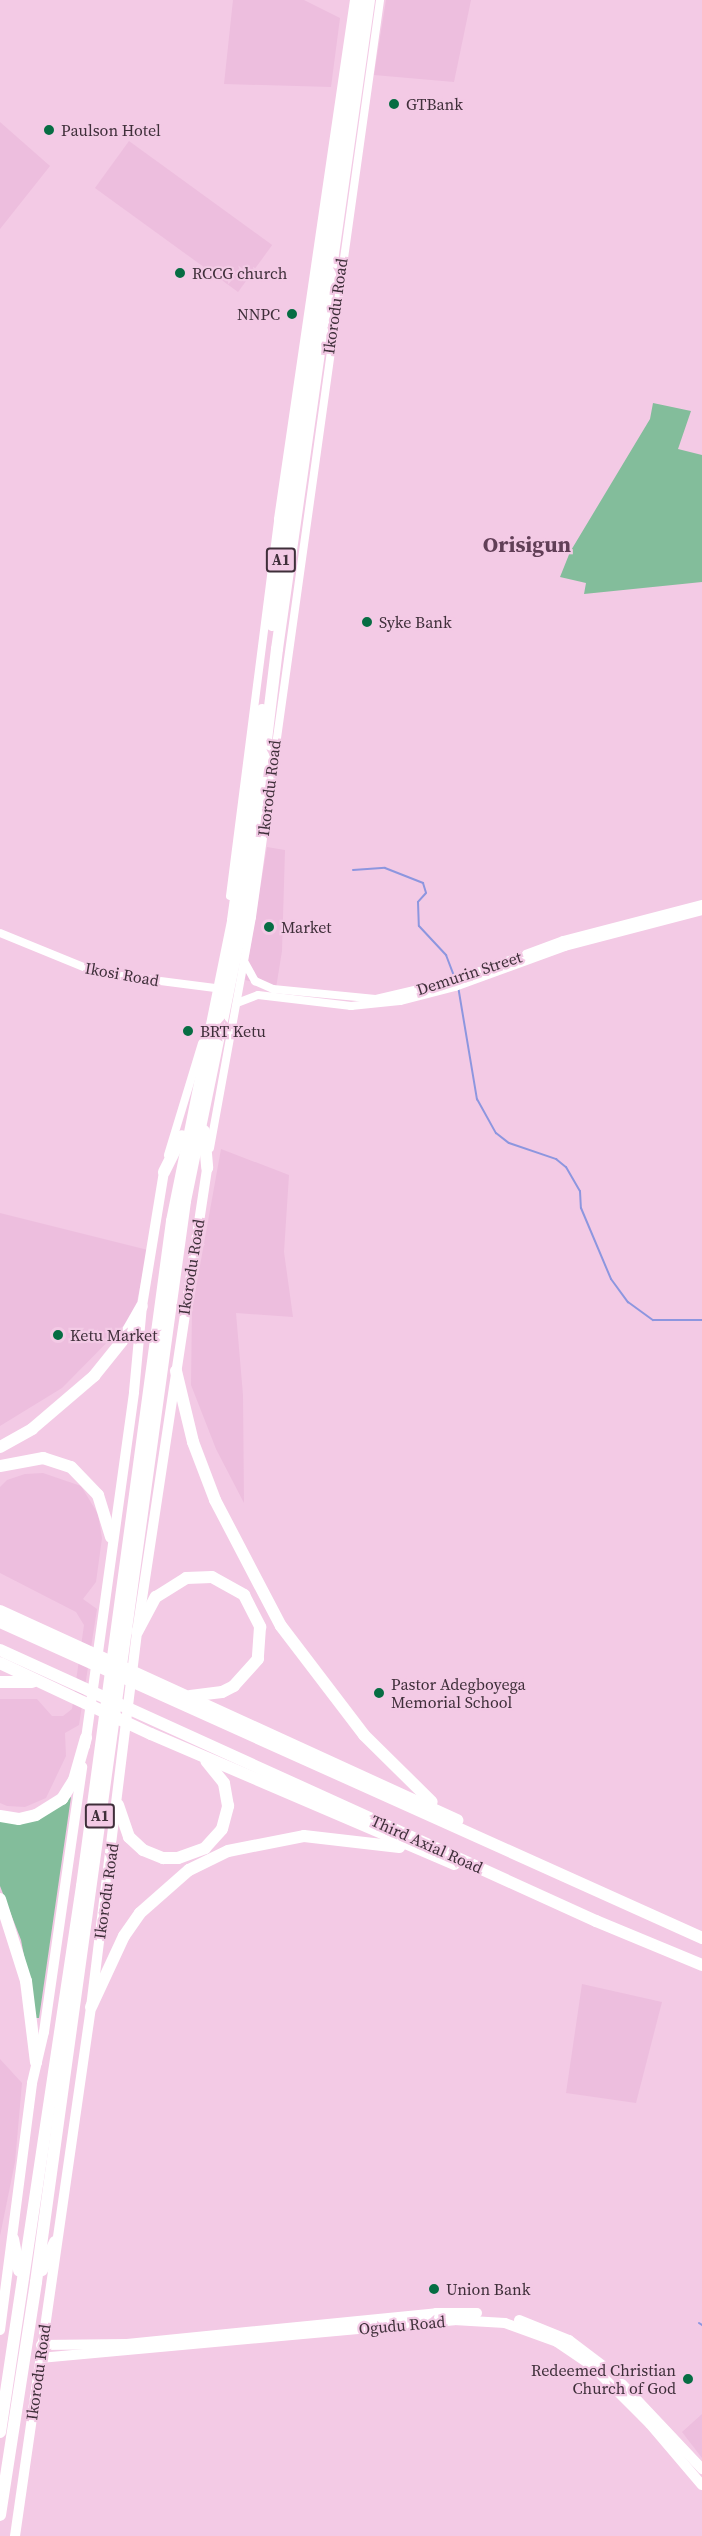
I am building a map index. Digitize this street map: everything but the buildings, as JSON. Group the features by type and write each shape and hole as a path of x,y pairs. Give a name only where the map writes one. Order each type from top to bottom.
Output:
{"highway":[{"name":"Ikorodu Road","path":"0,2515 36,2282 197,1118 233,920 339,117 348,55 360,0"},
{"name":"Ikorodu Road","path":"0,2432 21,2280 82,1886 172,1221 197,1118 235,1000 281,625 369,0"},
{"path":"197,1118 207,1168"},
{"path":"164,1172 197,1118"},
{"path":"0,1447 32,1429 94,1376 122,1341 141,1305"},
{"path":"176,1371 193,1442 214,1500 281,1626 364,1735 440,1809"},
{"path":"0,1466 43,1458 71,1467 98,1495 111,1537"},
{"path":"137,1632 156,1597 186,1578 212,1577 244,1595 256,1616 261,1637 252,1669 222,1692 184,1696"},
{"path":"0,1611 53,1641 158,1690 184,1696 440,1809 491,1842"},
{"path":"0,1622 53,1641"},
{"name":"Third Axial Road","path":"0,1650 506,1880 702,1965"},
{"path":"0,1663 151,1734 439,1859"},
{"path":"0,1682 42,1683"},
{"name":"Third Axial Road","path":"158,1690 702,1938"},
{"path":"0,1816 20,1819 36,1815 62,1799 74,1780 87,1738"},
{"path":"117,1805 129,1837 152,1854 178,1858 205,1848 222,1829 227,1794 220,1774 190,1751"},
{"path":"90,2007 124,1936 140,1913 189,1870 228,1851 304,1836 392,1845 506,1880"},
{"path":"0,1899 26,1981 36,2062"},
{"path":"13,2239 21,2280"},
{"path":"36,2282 55,2242"}],"main road":[{"name":"Ikorodu Road","path":"15,2536 90,2007 137,1632 207,1168"},
{"name":"Ikorodu Road","path":"0,2330 36,2062 87,1738 111,1537 134,1392 141,1305 164,1172"},
{"name":"Ogudu Road","path":"41,2345 139,2343 443,2312 494,2315 539,2327 582,2348 644,2405 702,2469"},
{"name":"Ogudu Road","path":"40,2358 135,2352 454,2320 505,2323 557,2342 591,2365 650,2424 702,2485"}],"street":[{"name":"Ikorodu Road","path":"348,55 354,0"},
{"name":"Ikorodu Road","path":"207,1168 215,1104 235,1000 245,962 380,0"},
{"name":"Ikorodu Road","path":"164,1172 176,1122 196,1068 215,988 339,117"},
{"name":"Demurin Street","path":"467,980 563,940 702,904"},
{"name":"Demurin Street","path":"235,1000 258,995 351,1006 376,1005 467,980 565,946 702,911"},
{"name":"Ikosi Road","path":"0,933 98,973 215,988"},
{"name":"Demurin Street","path":"245,962 262,986 333,997 376,999 454,984"}],"shaded area":[{"path":"233,0 304,0 340,18 331,87 224,84"},
{"path":"386,0 471,0 454,82 374,75"},
{"path":"0,122 50,166 0,229"},
{"path":"129,141 272,245 238,292 95,188"},
{"name":"Market","path":"267,847 285,850 282,951 276,988 245,980"},
{"path":"221,1149 289,1175 284,1252 293,1317 236,1313 243,1395 244,1503 216,1449 191,1385 192,1310"},
{"name":"Ketu Market","path":"0,1213 148,1250 134,1315 62,1388 0,1426"},
{"path":"43,1473 81,1486 98,1514 102,1538 96,1582 83,1599 97,1609 79,1725 65,1733 66,1756 46,1798 25,1807 7,1806 0,1803 0,1699 37,1699 52,1716 63,1716 72,1709 84,1625 76,1612 0,1573 0,1487 7,1480 25,1474"},
{"path":"582,1984 662,2002 636,2103 566,2093"},
{"path":"0,2059 22,2083 15,2162 0,2236"},
{"path":"702,2414 702,2458 682,2432"}],"green space":[{"path":"653,403 691,411 678,449 702,455 702,582 584,594 586,583 560,577 570,552 650,419"},
{"path":"71,1797 39,2018 36,2018 21,1940 0,1886 0,1822 35,1821"}],"waterway":[{"path":"353,870 385,868 423,883 426,893 418,902 419,926 446,955 455,979"},
{"path":"458,986 477,1099 496,1133 509,1143 556,1159 566,1167 580,1191 581,1208 611,1279 628,1302 653,1320 702,1320"}],"place":[{"name":"GTBank","path":"394,104"},
{"name":"Paulson Hotel","path":"49,130"},
{"name":"RCCG church","path":"180,273"},
{"name":"NNPC","path":"292,314"},
{"name":"Syke Bank","path":"367,622"},
{"name":"Market","path":"269,927"},
{"name":"BRT Ketu","path":"188,1031"},
{"name":"Ketu Market","path":"58,1335"},
{"name":"Pastor Adegboyega Memorial School","path":"379,1693"},
{"name":"Union Bank","path":"434,2289"},
{"name":"Redeemed Christian Church of God","path":"688,2379"}],"district":[{"name":"Orisigun","path":"527,545"}]}
